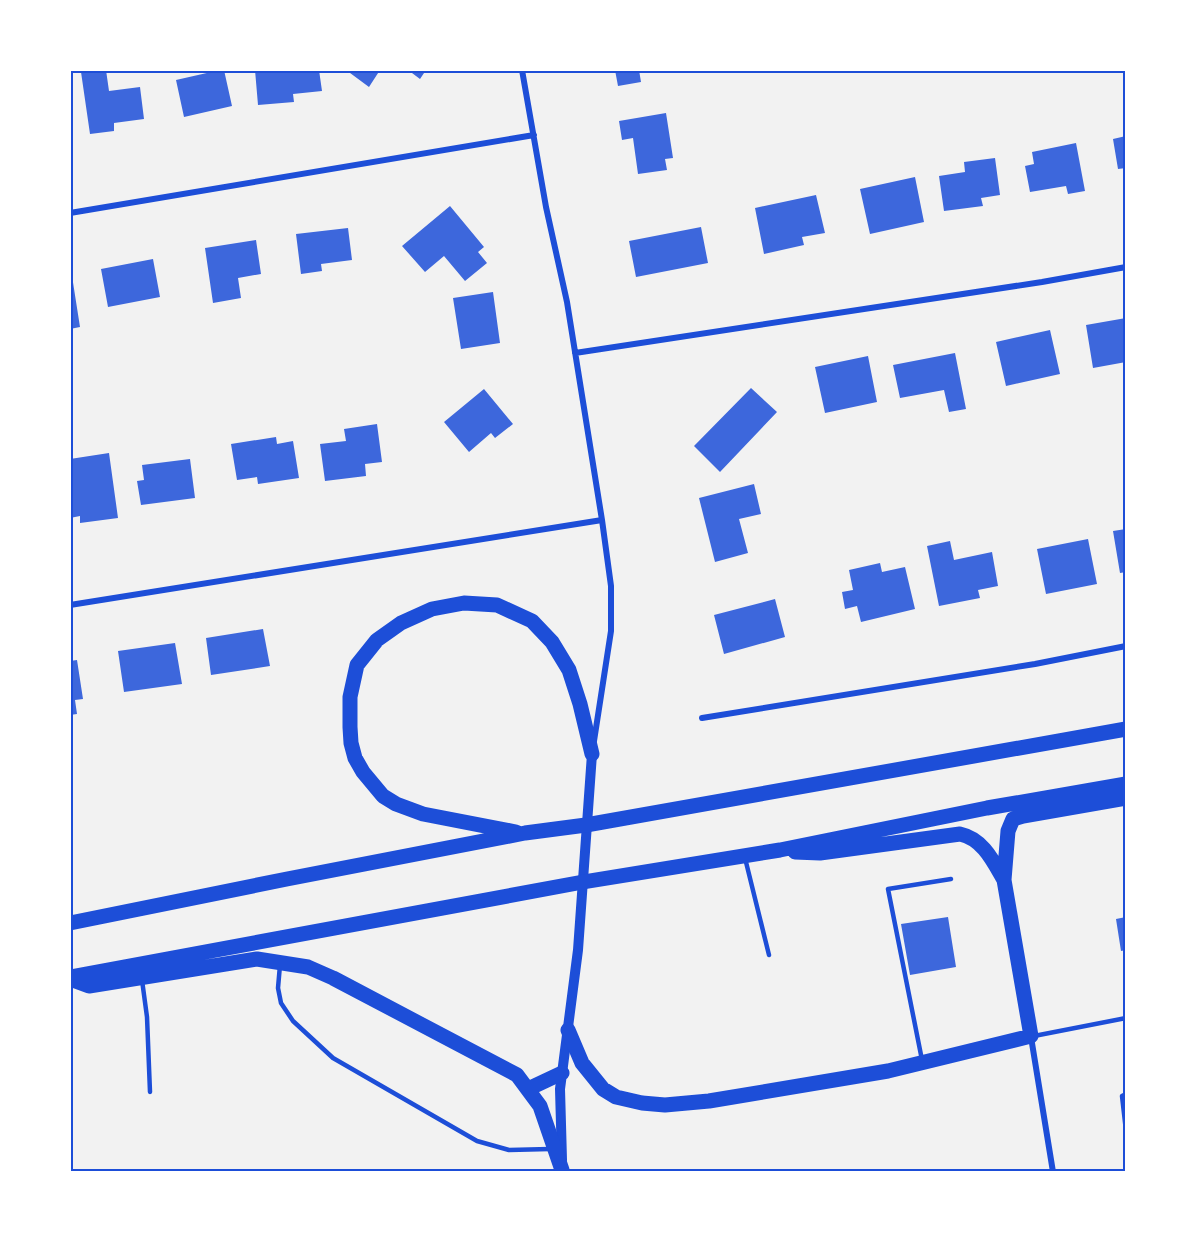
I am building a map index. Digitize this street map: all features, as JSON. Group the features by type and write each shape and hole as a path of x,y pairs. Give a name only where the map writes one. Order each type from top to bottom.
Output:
{"main road":[{"path":"525,833 423,814 396,804 383,796 363,772 355,758 351,743 350,697 357,665 377,640 401,622 432,609 464,603 497,605 531,621 552,642 569,670 592,754"},
{"path":"70,923 525,833 586,825 1125,729"},
{"path":"70,978 583,882 780,850 987,808 1125,784"},
{"path":"568,1030 582,1063 603,1089 616,1097 665,1105 709,1101 888,1071 1031,1036 1004,880 1008,831 1013,819 1023,816 1125,798"},
{"path":"780,850 820,853 960,834 978,843 1004,880"},
{"path":"70,978 89,986 257,958 308,967 517,1075 540,1106 562,1171"},
{"path":"528,1089 562,1073"}],"street":[{"path":"522,70 546,207 567,302 611,586 611,631 592,754 576,968 560,1089 562,1171"},
{"path":"70,213 534,135"},
{"path":"575,353 1042,282 1125,267"},
{"path":"70,605 602,520"},
{"path":"702,718 1035,664 1125,646"},
{"path":"1031,1036 1053,1172"}],"lane":[{"path":"745,855 769,955"},
{"path":"922,1062 888,889 951,879"},
{"path":"280,963 278,988 281,1003 293,1021 333,1058 477,1141 509,1150 555,1149"},
{"path":"142,978 147,1017 150,1092"},
{"path":"1031,1036 1125,1018"},
{"path":"1125,1094 1122,1096 1125,1131"}],"building":[{"path":"106,70 109,91 140,87 144,119 114,123 114,131 90,134 81,72"},
{"path":"224,70 232,106 184,117 176,80"},
{"path":"255,70 319,70 322,91 293,94 294,102 258,105"},
{"path":"346,70 380,70 369,87"},
{"path":"408,70 426,70 420,79"},
{"path":"615,70 639,70 641,82 618,86"},
{"path":"666,113 673,158 665,159 667,170 638,174 633,138 622,140 619,121"},
{"path":"1126,136 1126,168 1118,169 1113,139"},
{"path":"1076,143 1085,191 1068,194 1066,186 1030,192 1025,166 1034,164 1032,152"},
{"path":"995,158 1000,195 981,198 983,206 944,211 939,176 965,172 964,162"},
{"path":"915,177 924,222 870,234 860,189"},
{"path":"816,195 825,233 802,237 804,245 764,254 755,208"},
{"path":"450,206 484,247 478,252 487,263 465,281 444,256 425,272 402,246"},
{"path":"701,227 708,263 636,277 629,241"},
{"path":"348,228 352,260 321,264 322,271 301,274 296,234"},
{"path":"256,240 261,274 238,278 241,298 213,303 205,248"},
{"path":"153,259 160,297 108,307 101,269"},
{"path":"70,276 72,276 80,327 70,329"},
{"path":"493,292 500,343 461,349 453,298"},
{"path":"1126,318 1126,362 1093,368 1086,325"},
{"path":"1050,330 1060,374 1006,386 996,342"},
{"path":"955,353 966,409 949,412 944,390 900,398 893,365"},
{"path":"868,356 877,402 825,413 815,367"},
{"path":"751,388 777,412 720,472 694,446"},
{"path":"484,389 513,424 495,438 491,433 469,452 444,422"},
{"path":"377,424 382,462 365,464 366,476 325,481 320,444 346,441 344,429"},
{"path":"276,437 277,444 293,441 299,478 258,484 257,477 237,480 231,444"},
{"path":"109,453 118,518 80,523 80,516 70,518 70,459"},
{"path":"190,459 195,498 141,505 137,481 144,480 142,465"},
{"path":"754,484 761,514 739,519 748,553 715,562 699,498"},
{"path":"1126,529 1126,572 1120,573 1113,531"},
{"path":"1088,539 1097,584 1046,594 1037,549"},
{"path":"950,541 954,560 992,552 998,586 978,590 980,598 939,606 927,546"},
{"path":"880,563 882,572 905,567 915,609 861,622 857,606 845,609 842,592 853,590 849,570"},
{"path":"775,599 785,637 724,654 714,615"},
{"path":"263,629 270,666 211,675 206,638"},
{"path":"175,643 182,684 124,692 118,651"},
{"path":"77,660 83,699 75,700 77,714 70,715 70,661"},
{"path":"948,917 956,967 910,975 901,924"},
{"path":"1126,917 1126,950 1121,951 1116,919"}]}
